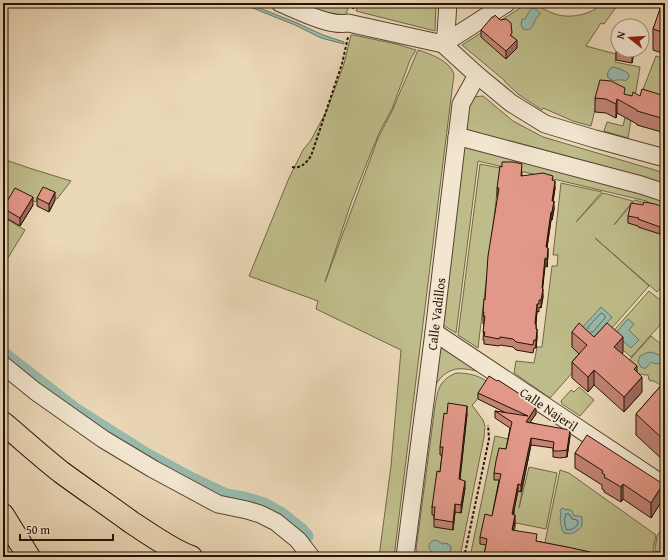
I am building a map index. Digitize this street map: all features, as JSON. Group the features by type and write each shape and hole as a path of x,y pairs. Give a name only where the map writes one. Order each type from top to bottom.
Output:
{"highway":[{"path":"3,423 62,472 100,500 144,531 184,555 191,557"},
{"path":"3,515 29,557"}],"street":[{"path":"280,3 312,17 336,24 348,23 443,44 511,103 545,124 665,158"},
{"path":"443,44 446,33 448,3"},
{"path":"443,44 507,3"},
{"name":"Calle Vadillos","path":"406,557 461,104 477,75"},
{"path":"457,137 633,183 665,193"},
{"name":"Calle Najeril","path":"434,332 665,486"},
{"path":"3,365 35,391 103,439 153,469 218,504 260,514 276,522 298,540 311,557"}],"path":[{"path":"292,167 302,167 311,156 342,64 352,24"},
{"path":"465,553 489,439 488,425"}],"shaded area":[{"path":"295,3 350,3 346,14 337,18"},
{"path":"359,3 436,3 435,31 356,11"},
{"path":"531,3 555,14 573,16 586,13 598,7 602,3 619,3 604,24 601,23 586,46 610,52 610,58 616,58 615,62 640,67 628,138 604,131 607,122 623,126 630,97 600,89 591,126 573,121 543,108 542,110 518,94 504,80 462,45 525,5"},
{"path":"351,35 396,44 416,50 410,60 392,109 381,129 351,203 325,282 378,138 393,109 418,50 444,61 452,69 454,74 394,557 379,557 391,466 401,350 316,309 318,301 249,276 289,178 303,150 311,140 327,110 344,64"},
{"path":"656,56 665,59 665,99 642,92"},
{"path":"483,96 513,121 543,137 665,173 665,210 646,201 478,161 456,333 443,325 467,109 472,97"},
{"path":"3,159 71,181 57,199 43,193 36,202 15,191 3,210"},
{"path":"480,164 500,168 478,348 458,335"},
{"path":"561,183 602,192 576,222 603,193 633,201 614,225 635,200 665,211 665,283 657,292 595,238 649,286 550,398 514,373 516,361 534,363 537,347 542,347 552,266 557,266 558,255 553,255"},
{"path":"3,217 25,230 3,266"},
{"path":"649,291 665,304 665,329 660,325 631,357 608,337"},
{"path":"651,336 665,346 665,382 662,386 649,380 648,375 633,371 625,365"},
{"path":"438,344 478,371 455,369 443,375 435,386"},
{"path":"456,373 473,375 488,382 472,405 483,420 485,426 484,437 460,557 428,557 420,555 416,550 435,406 440,386 446,379"},
{"path":"579,387 594,400 580,416 562,404 561,401 571,390 574,392"},
{"path":"495,436 531,444 519,508 529,467 557,473 546,529 516,523 510,557 470,557"},
{"path":"560,470 569,473 656,535 653,551 658,554 665,555 665,557 590,557 544,547"},
{"path":"665,524 665,553 655,551 655,549 657,536"}],"water":[{"path":"240,3 247,3 323,35 344,42 344,44 321,38 295,25"},
{"path":"533,8 539,11 540,14 530,29 523,29 521,25 522,19 525,19 530,10"},
{"path":"614,67 628,73 628,79 614,81 608,78 608,71 610,68"},
{"path":"601,307 612,317 592,339 581,329"},
{"path":"628,319 634,324 629,330 639,340 631,348 615,334"},
{"path":"651,352 659,355 662,359 660,363 656,364 651,362 646,368 641,367 638,362 640,356"},
{"path":"563,508 572,511 574,516 582,517 582,526 578,530 569,534 564,533 560,524 560,510"},
{"path":"436,540 443,544 447,543 451,546 450,553 438,555 433,553 429,548 430,543"}],"building":[{"path":"662,3 665,3 665,33 653,29"},
{"path":"495,15 500,20 506,19 511,23 512,33 510,35 517,40 506,51 481,30"},
{"path":"600,80 611,81 625,88 624,94 632,96 633,92 640,96 642,89 665,96 665,119 637,111 617,99 616,104 606,99 595,98"},
{"path":"502,162 522,164 521,176 543,173 553,176 552,180 555,181 552,201 554,201 546,247 548,248 547,259 545,258 543,289 541,300 539,300 539,304 537,304 535,324 537,329 536,340 534,340 533,345 516,342 513,339 500,337 499,339 484,336 485,332 483,332 485,316 483,316 483,312 488,256 499,188 497,188 500,166 502,167"},
{"path":"43,187 55,192 49,204 37,198"},
{"path":"15,188 33,197 20,218 3,208"},
{"path":"644,202 665,208 660,227 638,219 639,218 628,216 631,203 643,205"},
{"path":"579,323 594,337 607,323 623,337 614,347 637,366 634,369 642,377 624,397 594,370 588,377 572,362 587,345 572,332"},
{"path":"489,376 497,381 498,380 529,400 528,402 536,407 526,422 570,430 567,450 553,451 554,442 531,438 521,485 518,484 512,514 515,515 512,530 537,534 536,541 612,557 527,557 505,552 504,557 491,557 484,555 487,539 480,537 485,514 492,516 501,474 494,473 496,461 499,448 506,449 512,422 495,411 528,416 478,393"},
{"path":"665,381 665,441 636,414"},
{"path":"448,403 467,406 459,479 465,481 461,505 455,504 453,522 434,519 435,507 432,507 437,471 440,472 443,447 440,447 444,413 447,414"},
{"path":"587,435 663,484 651,503 623,484 621,487 604,477 605,475 602,473 603,471 575,453"}],"waterway":[{"path":"3,353 75,409 146,454 190,478 226,495 244,498 264,504 282,514 301,529 307,536"}]}
